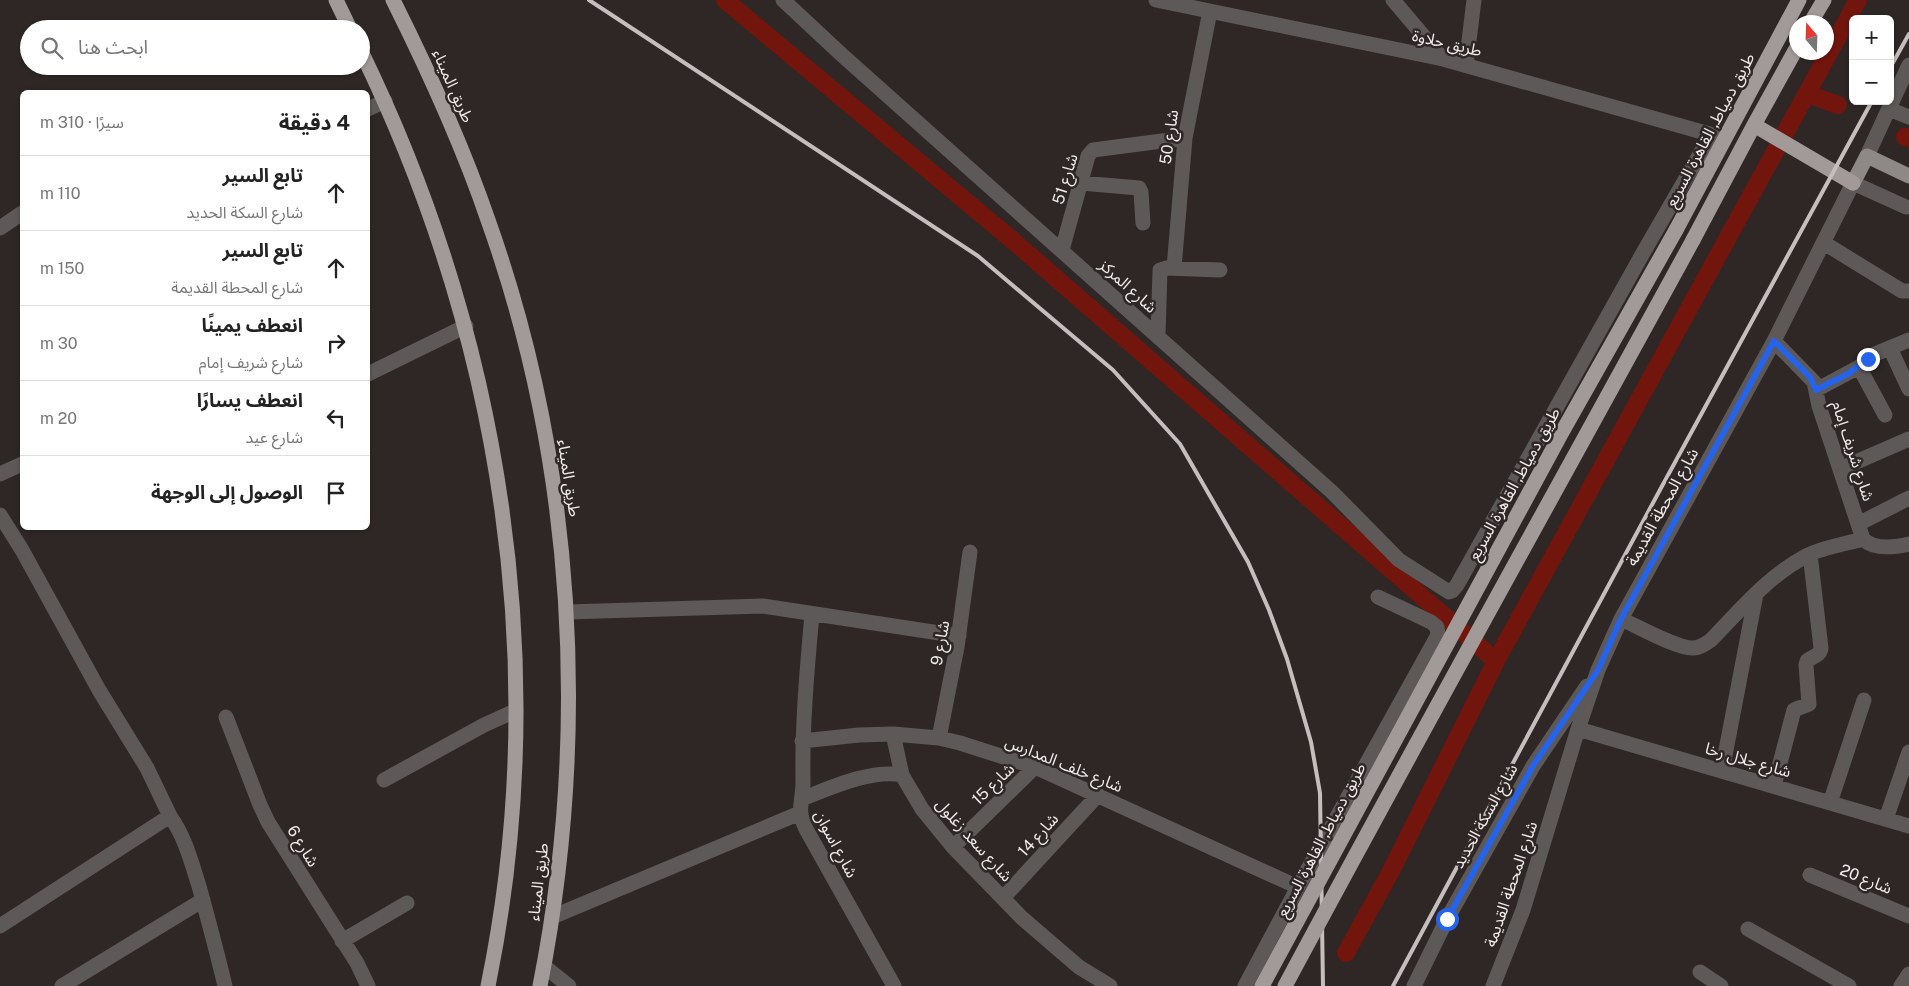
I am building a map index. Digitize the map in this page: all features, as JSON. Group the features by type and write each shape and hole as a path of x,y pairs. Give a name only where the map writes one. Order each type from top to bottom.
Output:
{"highway":[{"path":"336,0 346,20"},
{"name":"طريق الميناء","path":"393,0 428,71 460,145 489,222 514,299 537,396 554,485 562,548 567,612 567,752 563,815 552,917 540,986"},
{"name":"طريق دمياط, القاهرة السريع","path":"1262,986 1556,442 1676,230 1718,137 1799,0"},
{"path":"1815,15 1824,0"},
{"path":"1285,986 1464,654 1575,456 1790,60"},
{"name":"طريق الميناء","path":"370,70 385,101 441,246 466,326 496,461 507,543 513,617 515,763 502,907 488,986"},
{"path":"1754,125 1853,183"}],"main road":[{"path":"1867,156 1909,176"},
{"name":"شارع المحطة القديمة","path":"1853,183 1867,156"}],"street":[{"name":"شارع المركز","path":"783,0 849,62 1332,492 1400,560 1445,590 1452,592 1718,137"},
{"name":"طريق حلاوة","path":"1156,0 1182,3 1210,11 1443,59 1718,137"},
{"path":"1393,0 1443,59"},
{"path":"1466,65 1474,0"},
{"name":"شارع 50","path":"1174,268 1185,138 1210,11"},
{"name":"شارع المحطة القديمة","path":"1867,156 1909,65"},
{"path":"370,108 385,101"},
{"path":"1889,109 1909,117"},
{"name":"شارع 51","path":"1062,250 1088,156 1093,150 1185,138"},
{"path":"1081,183 1139,188 1141,192 1143,223"},
{"path":"1853,183 1906,207"},
{"name":"شارع المحطة القديمة","path":"1493,986 1523,910 1598,670 1621,619 1774,341 1853,183"},
{"path":"0,228 20,214"},
{"path":"1824,243 1902,291 1909,291"},
{"path":"1158,336 1160,273 1163,268 1220,270"},
{"path":"370,373 466,326"},
{"path":"1816,390 1859,367 1875,354 1909,340"},
{"name":"شارع شريف إمام","path":"1774,341 1810,377 1816,390 1819,406 1863,540"},
{"path":"1890,348 1909,389"},
{"path":"1859,367 1885,415"},
{"path":"1840,469 1909,439"},
{"path":"0,474 20,465"},
{"path":"1858,524 1909,498"},
{"path":"0,515 22,550 99,690 147,768 184,841 203,900 225,986"},
{"path":"1621,619 1682,646 1693,648 1703,646 1781,571 1810,554 1863,540 1869,544 1884,546 1909,544"},
{"name":"شارع 9","path":"939,738 959,636 970,552"},
{"path":"1774,786 1794,710 1808,704 1807,661 1820,652 1810,554"},
{"path":"1722,771 1756,594"},
{"path":"1246,986 1298,887 1438,635 1437,627 1431,622 1378,597"},
{"path":"567,612 763,606 959,636"},
{"name":"شارع اسوان","path":"812,614 802,742 801,806 806,830 894,986"},
{"name":"شارع السكة الحديد","path":"1414,986 1447,919 1533,766 1598,670"},
{"path":"1830,803 1864,700"},
{"path":"384,780 494,719 515,711"},
{"name":"شارع 6","path":"226,717 268,822 368,986"},
{"name":"شارع جلال رخا","path":"1578,729 1909,826"},
{"name":"شارع خلف المدارس","path":"802,742 859,735 893,734 939,738 1035,767 1298,887"},
{"name":"شارع سعد زغلول","path":"893,734 902,776 922,809 953,846 1060,951 1079,967 1110,986"},
{"path":"1886,819 1909,752"},
{"name":"شارع 15","path":"953,846 1035,767"},
{"path":"552,917 801,806 851,780 890,775 902,776"},
{"name":"شارع 14","path":"1004,898 1098,795"},
{"path":"0,926 170,816"},
{"name":"شارع 20","path":"1810,875 1909,916"},
{"path":"62,986 203,900"},
{"path":"342,941 407,903"},
{"path":"1748,930 1849,986"},
{"path":"544,966 569,986"},
{"path":"1700,972 1721,986"},
{"path":"1901,986 1909,974"}],"waterway":[{"path":"725,0 1011,239 1496,661"},
{"path":"1346,953 1391,871 1496,661 1858,0"},
{"path":"1808,94 1838,105"},
{"path":"1905,137 1909,138"}],"railway":[{"path":"589,0 978,256 1113,370 1180,444 1248,562 1269,610 1287,659 1311,742 1320,793 1323,986"},
{"path":"1894,61 1909,34"},
{"path":"1393,986 1870,105"}],"route":[{"path":"1447,919 1533,766 1598,670 1621,619 1774,341 1810,377 1814,382 1816,390 1848,374 1868,359"}]}
